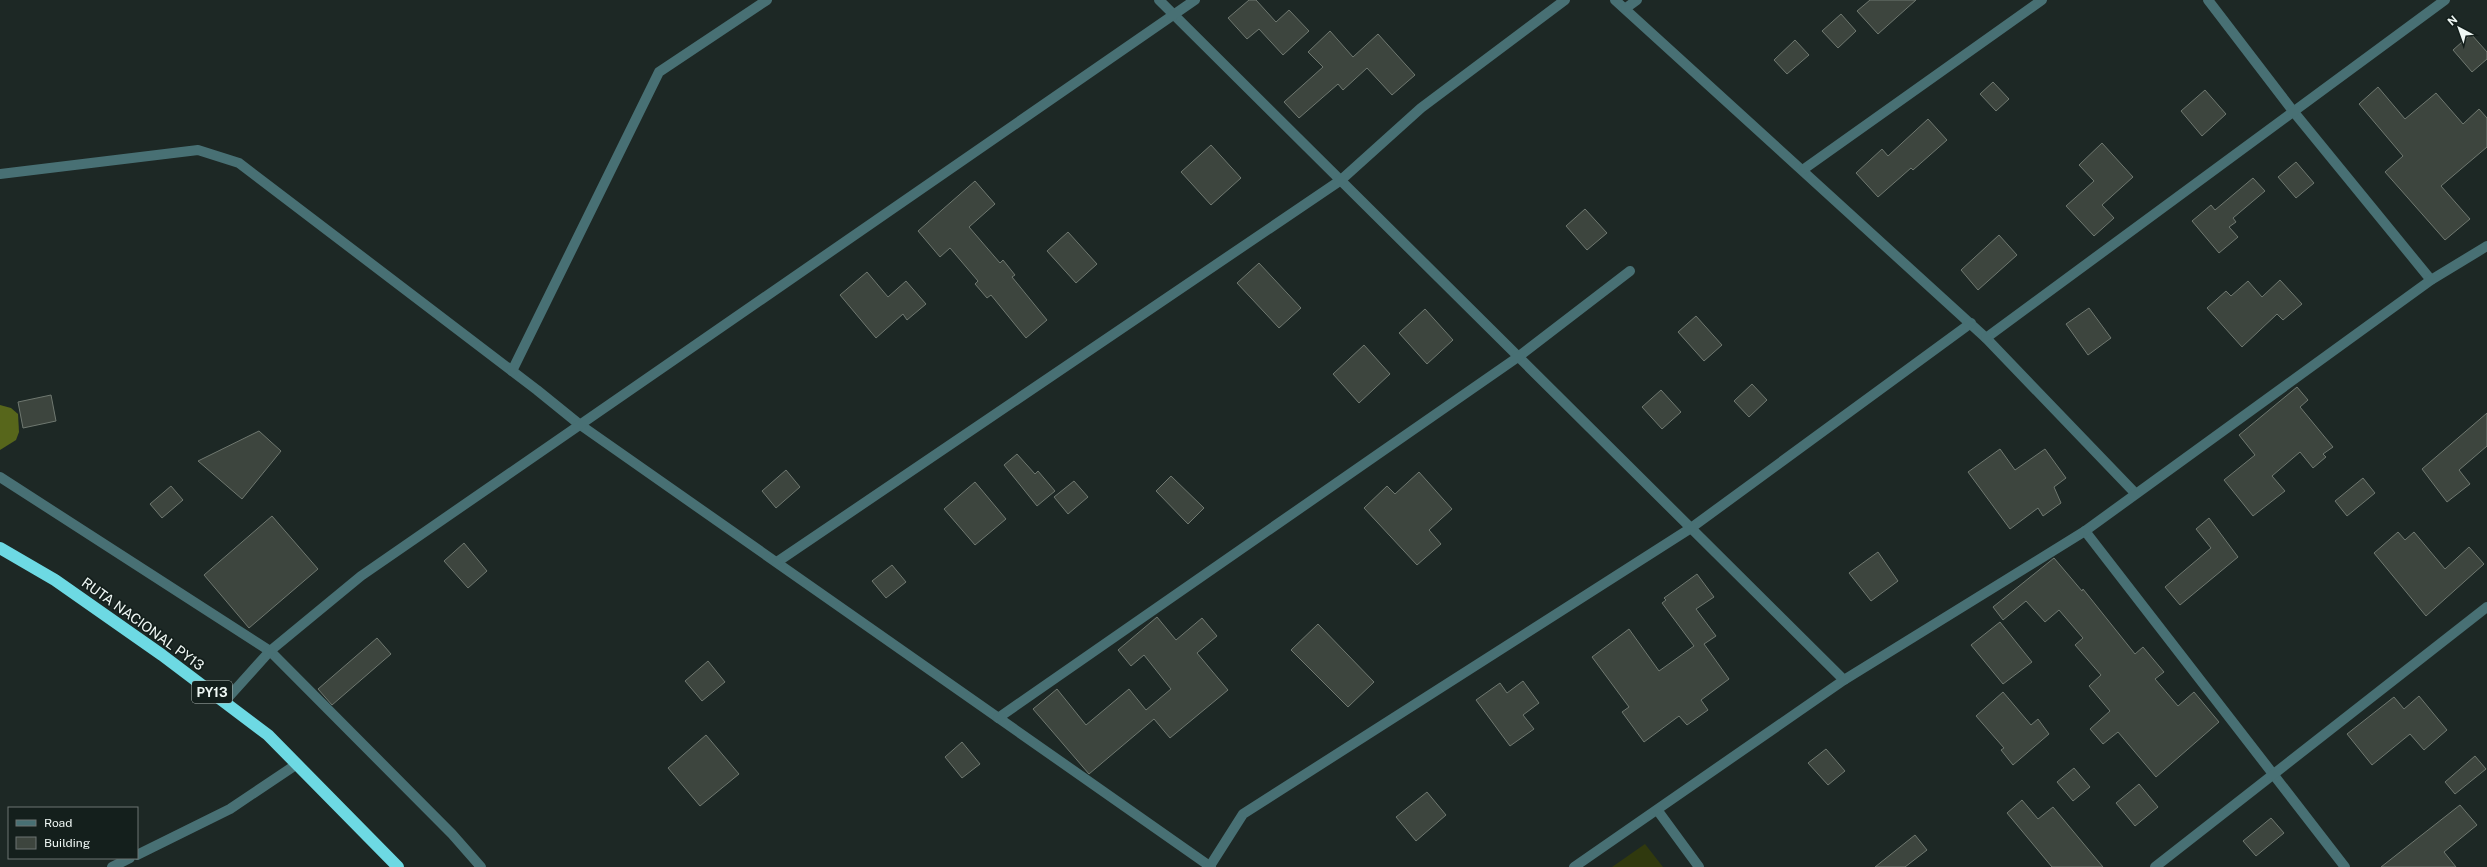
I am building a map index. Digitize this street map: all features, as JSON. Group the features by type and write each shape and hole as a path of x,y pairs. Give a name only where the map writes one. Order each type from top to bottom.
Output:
{"highway":[{"name":"RUTA NACIONAL PY13","path":"0,548 55,580 225,701 268,735 398,867"}],"street":[{"path":"512,371 659,72 767,0"},
{"path":"1159,0 1844,680"},
{"path":"225,701 270,651 361,576 1195,0"},
{"path":"777,562 1341,180 1421,108 1565,0"},
{"path":"1615,0 1626,8 1804,169 1971,323 2135,493"},
{"path":"1626,8 1637,0"},
{"path":"1804,169 2042,0"},
{"path":"2208,0 2293,110 2432,280"},
{"path":"1986,338 2293,110 2445,0"},
{"path":"0,174 198,150 239,163 512,371 579,424 1211,866 1243,814 1691,528 1971,323"},
{"path":"1574,867 1658,811 1844,680 2085,531 2135,493 2432,280 2487,246"},
{"path":"998,718 1518,357 1630,271"},
{"path":"0,477 270,651 452,834 480,867"},
{"path":"2085,531 2345,867"},
{"path":"2155,867 2487,607"},
{"path":"138,855 230,809 297,764"},
{"path":"1658,811 1699,867"},
{"path":"112,867 128,859"}],"green space":[{"path":"0,405 11,408 18,414 19,432 16,440 0,450"},
{"path":"1645,844 1663,867 1612,867"}],"building":[{"path":"1249,0 1256,0 1276,22 1289,10 1309,31 1283,55 1259,29 1247,39 1228,18"},
{"path":"1870,0 1916,0 1878,34 1857,11"},
{"path":"1841,14 1856,31 1838,48 1822,31"},
{"path":"1330,31 1353,57 1378,34 1415,75 1392,95 1367,68 1343,90 1338,84 1299,118 1284,102 1323,67 1308,52"},
{"path":"2471,34 2487,52 2487,59 2472,72 2453,50"},
{"path":"1795,40 1809,55 1787,74 1774,60"},
{"path":"1993,82 2009,99 1996,111 1980,94"},
{"path":"2378,87 2405,119 2436,93 2463,124 2479,109 2487,118 2487,147 2441,186 2470,219 2445,240 2385,172 2403,156 2359,104"},
{"path":"2205,90 2226,114 2202,136 2181,111"},
{"path":"1928,119 1947,140 1913,170 1911,168 1878,197 1856,173 1882,149 1888,156"},
{"path":"2102,143 2133,177 2102,205 2114,218 2094,236 2066,206 2094,181 2079,165"},
{"path":"1211,145 1241,178 1211,205 1181,172"},
{"path":"2296,162 2314,183 2296,198 2278,177"},
{"path":"2253,178 2265,191 2233,218 2236,222 2229,227 2238,237 2219,253 2192,221 2211,205 2215,210"},
{"path":"975,181 995,204 969,227 1000,263 1003,260 1015,275 1012,277 1047,320 1026,338 991,295 987,298 975,284 978,281 950,248 940,257 918,231"},
{"path":"1585,209 1607,233 1587,250 1566,226"},
{"path":"1068,232 1097,264 1076,283 1047,251"},
{"path":"1999,235 2017,255 1978,290 1961,270"},
{"path":"1259,263 1301,308 1279,328 1237,283"},
{"path":"867,272 888,297 906,281 926,304 907,320 903,314 876,338 840,295"},
{"path":"2280,280 2302,304 2283,320 2277,314 2242,347 2207,308 2226,291 2231,296 2248,281 2262,297"},
{"path":"2089,308 2111,338 2088,355 2066,324"},
{"path":"1425,309 1453,340 1427,364 1399,333"},
{"path":"1696,316 1722,345 1704,361 1678,332"},
{"path":"1364,345 1390,374 1359,403 1333,374"},
{"path":"1752,384 1767,400 1749,417 1734,401"},
{"path":"2297,387 2308,400 2300,407 2333,447 2323,454 2326,457 2313,468 2300,452 2272,476 2285,491 2253,516 2224,480 2255,455 2239,435"},
{"path":"1661,390 1681,412 1662,429 1642,407"},
{"path":"51,395 56,421 23,428 18,402"},
{"path":"2487,413 2487,446 2459,470 2470,484 2447,502 2422,469"},
{"path":"259,431 281,451 242,499 198,461"},
{"path":"2000,449 2015,470 2045,449 2066,478 2054,487 2061,503 2043,516 2038,508 2010,529 1968,472"},
{"path":"1017,454 1035,474 1038,471 1055,491 1037,506 1004,465"},
{"path":"786,470 800,487 776,508 762,491"},
{"path":"1419,472 1452,509 1429,530 1441,544 1417,565 1364,508 1387,486 1395,494"},
{"path":"1171,476 1204,508 1188,524 1156,491"},
{"path":"2363,478 2375,493 2347,516 2335,501"},
{"path":"1074,481 1088,497 1068,514 1054,497"},
{"path":"975,482 1006,519 975,545 944,509"},
{"path":"171,486 183,500 162,518 150,504"},
{"path":"272,516 318,569 249,628 204,575"},
{"path":"2209,518 2238,557 2180,605 2165,587 2211,548 2196,529"},
{"path":"2398,532 2405,540 2414,532 2445,569 2469,547 2484,564 2426,616 2374,553"},
{"path":"464,543 487,571 468,588 444,561"},
{"path":"1878,552 1898,581 1871,601 1849,573"},
{"path":"2054,558 2082,591 2083,589 2135,654 2143,647 2164,672 2155,679 2178,706 2194,692 2219,722 2156,777 2118,732 2103,744 2090,729 2110,711 2089,686 2101,675 2075,645 2083,638 2059,610 2045,622 2026,601 2003,620 1993,607"},
{"path":"892,565 906,582 886,598 872,581"},
{"path":"1697,574 1714,597 1696,609 1716,636 1704,644 1729,679 1701,700 1708,710 1687,725 1679,716 1644,742 1622,712 1629,707 1592,657 1629,629 1659,671 1694,646 1662,603 1666,600 1664,598"},
{"path":"1157,617 1176,640 1202,618 1217,636 1197,653 1228,690 1170,738 1154,719 1089,774 1033,709 1057,689 1086,725 1129,689 1146,710 1171,689 1144,655 1131,666 1118,650"},
{"path":"2000,622 2032,662 2003,684 1971,645"},
{"path":"1318,624 1374,682 1348,707 1291,650"},
{"path":"377,638 391,654 332,705 318,689"},
{"path":"708,661 725,682 702,701 685,681"},
{"path":"1523,681 1539,703 1523,715 1534,729 1510,746 1476,700 1500,683 1507,693"},
{"path":"2003,692 2031,725 2038,719 2049,734 2013,765 2001,750 2004,748 1976,716"},
{"path":"2419,696 2447,730 2424,750 2410,734 2372,765 2347,734 2394,697 2404,709"},
{"path":"706,735 739,774 700,806 668,768"},
{"path":"962,742 980,764 962,778 945,757"},
{"path":"1826,749 1845,771 1828,785 1808,763"},
{"path":"2475,756 2486,769 2455,794 2445,782"},
{"path":"2074,768 2090,787 2073,801 2057,782"},
{"path":"2139,784 2158,807 2135,826 2116,803"},
{"path":"1427,792 1446,815 1416,841 1396,817"},
{"path":"2022,800 2038,819 2053,807 2103,867 2052,867 2007,813"},
{"path":"2460,805 2477,825 2444,852 2456,867 2381,867"},
{"path":"2271,818 2284,833 2256,856 2243,841"},
{"path":"1915,835 1927,850 1905,867 1875,867"}]}
